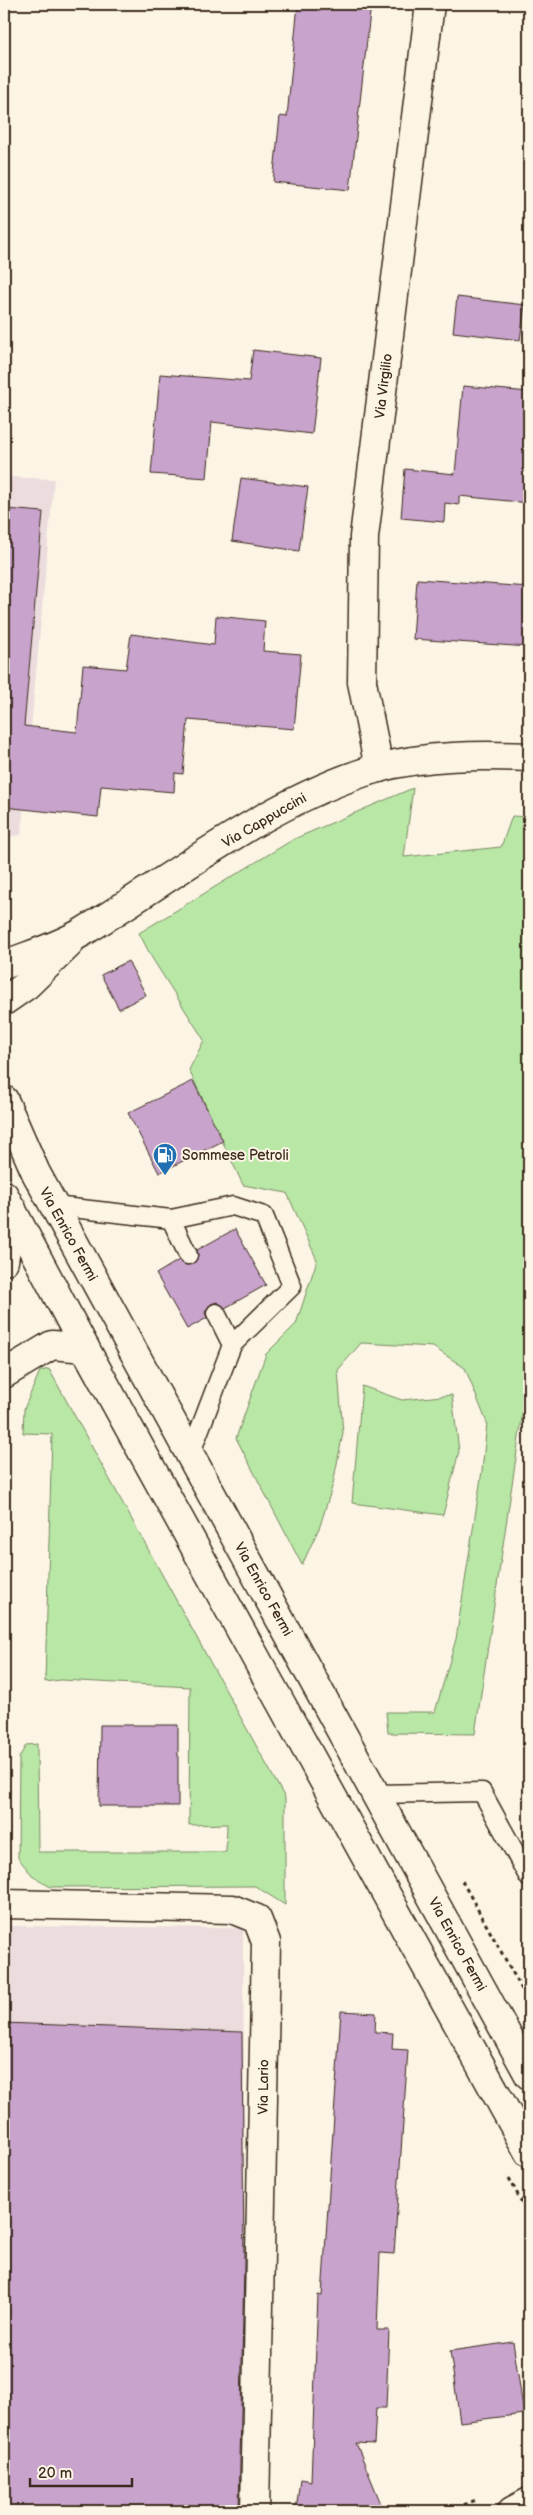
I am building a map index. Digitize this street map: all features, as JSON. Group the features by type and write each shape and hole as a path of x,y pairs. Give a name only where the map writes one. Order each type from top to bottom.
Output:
{"street":[{"name":"Via Virgilio","path":"379,768 362,682 364,537 430,4"},
{"name":"Via Cappuccini","path":"4,966 79,934 227,840 303,796 379,768 428,760 490,756 529,757"},
{"name":"Via Cappuccini","path":"4,1001 27,985 79,934"},
{"name":"Via Enrico Fermi","path":"4,1100 36,1173 529,2075"},
{"path":"4,1261 8,1202"},
{"path":"8,1202 85,1348 529,2153"},
{"path":"4,1374 52,1345 85,1348"},
{"name":"Via Lario","path":"4,1904 232,1909 256,1919 266,1942 255,2511"},
{"path":"512,2511 529,2502"}],"lane":[{"path":"54,1206 171,1219 233,1206 264,1216 292,1286 232,1345 190,1455"},
{"path":"171,1219 188,1255"},
{"path":"216,1312 232,1345"},
{"path":"376,1794 482,1792 529,1878"}],"path":[{"path":"449,2511 478,2499"}],"shaded area":[{"path":"4,477 54,479 21,835 4,837"},
{"path":"4,1926 243,1928 246,2511 4,2511"}],"green space":[{"path":"413,788 404,857 501,847 512,816 529,817 529,1370 475,1734 388,1733 386,1712 435,1712 456,1639 482,1471 487,1423 465,1368 433,1347 361,1343 338,1370 343,1433 333,1484 320,1526 302,1565 236,1438 266,1354 296,1324 317,1260 287,1193 243,1185 189,1070 204,1040 152,958 139,933 294,839"},
{"path":"49,1369 285,1798 285,1905 255,1886 50,1887 32,1875 18,1858 19,1758 26,1745 37,1744 38,1852 226,1852 227,1824 189,1825 190,1687 61,1680 45,1682 52,1434 23,1433 24,1409 40,1371"},
{"path":"362,1386 402,1400 452,1395 459,1451 443,1515 352,1503"}],"building":[{"path":"298,4 371,4 350,190 273,182 280,116 287,117"},
{"path":"457,297 525,305 520,340 453,332"},
{"path":"253,350 321,358 312,434 212,422 207,478 151,474 160,374 249,381"},
{"path":"463,386 529,392 529,503 459,496 459,505 445,503 444,522 401,518 405,469 455,474"},
{"path":"241,478 308,487 299,551 232,541"},
{"path":"6,509 43,512 24,726 77,732 83,665 126,669 131,634 214,645 216,616 265,621 263,651 301,654 294,729 188,720 183,774 175,773 174,792 101,786 98,817 4,807 4,534"},
{"path":"417,579 529,587 529,647 413,639"},
{"path":"128,961 146,995 119,1009 101,975"},
{"path":"193,1081 223,1141 159,1173 128,1113"},
{"path":"235,1229 266,1285 225,1308 217,1302 211,1304 205,1312 207,1318 187,1329 156,1274 179,1260 187,1265 193,1264 198,1256 197,1250"},
{"path":"100,1725 178,1725 178,1806 99,1806"},
{"path":"341,2011 376,2013 375,2032 393,2033 392,2049 408,2050 394,2254 380,2253 377,2330 389,2330 386,2408 376,2408 374,2444 356,2443 384,2511 296,2511 300,2479 311,2481 318,2295 322,2296"},
{"path":"4,2023 242,2032 244,2264 239,2511 4,2511"},
{"path":"513,2342 524,2414 460,2422 450,2351"}],"place":[{"name":"Sommese Petroli","path":"165,1176"}]}
